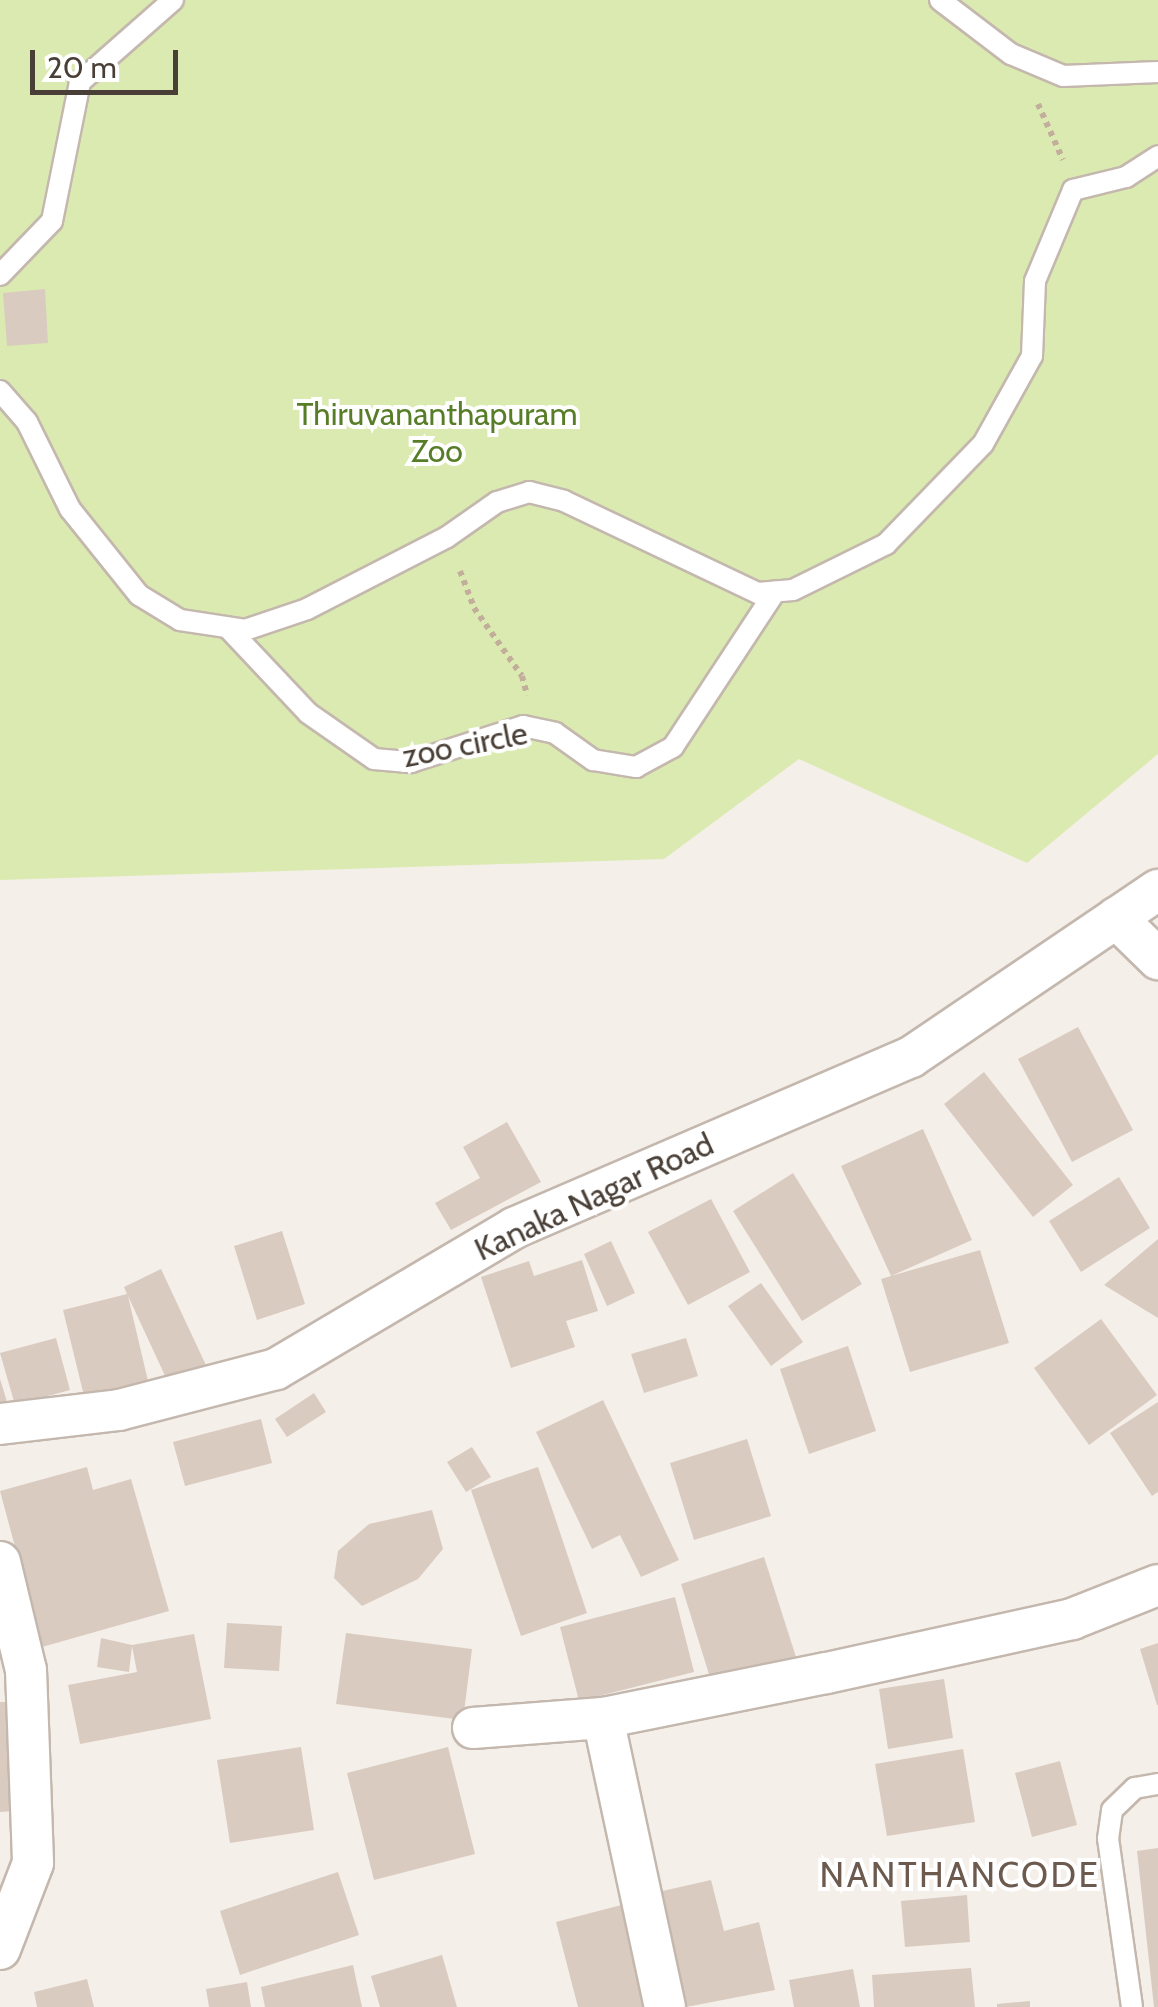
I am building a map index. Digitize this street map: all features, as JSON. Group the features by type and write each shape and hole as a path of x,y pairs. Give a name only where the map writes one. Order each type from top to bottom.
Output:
{"street":[{"name":"Kanaka Nagar Road","path":"0,1424 119,1410 276,1369 514,1228 911,1056 1158,890"},
{"path":"1116,918 1158,959"},
{"path":"0,1562 26,1670 32,1863 0,1949"},
{"path":"474,1728 603,1718 1072,1619 1158,1585"},
{"path":"603,1718 665,2007"}],"lane":[{"path":"0,276 52,222 80,82 172,0"},
{"path":"940,0 1010,54 1063,76 1158,72"},
{"path":"0,392 26,422 70,509 139,595 180,620 244,630 307,609 447,537 498,502 529,492 564,501 758,593 793,590 886,544 984,444 1032,356 1036,281 1074,190 1126,177 1158,156"},
{"name":"zoo circle","path":"228,628 308,713 374,759 411,762 523,726 555,732 593,760 636,767 672,747 774,592"},
{"path":"1132,2007 1108,1840 1112,1810 1136,1788 1158,1784"}],"path":[{"path":"1010,54 1053,132 1074,190"},
{"path":"447,537 474,608 522,676 537,729"}],"green space":[{"name":"Thiruvananthapuram Zoo","path":"0,0 1158,0 1158,754 1027,863 799,759 664,859 0,880"}],"building":[{"path":"45,289 48,343 7,346 3,293"},
{"path":"1078,1027 1133,1130 1072,1162 1018,1059"},
{"path":"984,1072 1073,1185 1033,1217 944,1104"},
{"path":"507,1122 541,1182 451,1230 435,1203 480,1178 463,1147"},
{"path":"923,1129 972,1240 891,1276 841,1166"},
{"path":"793,1173 862,1284 802,1321 733,1211"},
{"path":"1119,1177 1150,1228 1081,1272 1049,1221"},
{"path":"711,1199 750,1272 688,1305 648,1232"},
{"path":"282,1231 305,1304 257,1320 234,1246"},
{"path":"1158,1239 1158,1318 1104,1285"},
{"path":"611,1241 635,1293 607,1306 584,1254"},
{"path":"980,1250 1009,1343 910,1372 881,1279"},
{"path":"582,1260 598,1311 566,1321 575,1347 511,1368 481,1277 529,1261 534,1276"},
{"path":"161,1269 212,1378 174,1395 128,1296 148,1381 84,1396 63,1310 127,1294 124,1287"},
{"path":"761,1283 803,1342 771,1366 728,1306"},
{"path":"1101,1319 1157,1395 1089,1445 1034,1368"},
{"path":"56,1338 70,1390 15,1405 0,1353"},
{"path":"686,1338 698,1376 644,1393 631,1354"},
{"path":"848,1346 876,1431 809,1454 780,1369"},
{"path":"0,1379 9,1408 0,1410"},
{"path":"314,1393 326,1412 287,1437 275,1419"},
{"path":"603,1400 679,1560 641,1577 620,1535 592,1549 536,1432"},
{"path":"1158,1402 1158,1492 1152,1496 1110,1433"},
{"path":"261,1419 272,1463 185,1486 173,1442"},
{"path":"747,1439 771,1516 694,1540 670,1463"},
{"path":"472,1447 491,1477 466,1492 447,1462"},
{"path":"87,1467 93,1490 131,1479 169,1611 42,1647 0,1491"},
{"path":"538,1467 587,1613 521,1636 471,1490"},
{"path":"432,1510 443,1549 418,1579 362,1606 334,1578 338,1551 369,1524"},
{"path":"764,1557 796,1657 712,1684 681,1584"},
{"path":"675,1597 694,1672 579,1701 560,1627"},
{"path":"227,1623 282,1626 279,1671 224,1668"},
{"path":"346,1633 472,1649 463,1720 336,1704"},
{"path":"194,1634 211,1719 80,1744 68,1685 137,1672 132,1646 129,1672 97,1667 101,1638 132,1645"},
{"path":"1158,1643 1158,1705 1157,1705 1140,1649"},
{"path":"944,1679 953,1738 888,1749 879,1689"},
{"path":"0,1702 7,1702 15,1811 0,1812"},
{"path":"301,1747 314,1830 230,1843 217,1760"},
{"path":"448,1747 475,1854 374,1880 347,1773"},
{"path":"963,1749 975,1822 887,1836 875,1764"},
{"path":"1060,1761 1077,1825 1032,1837 1015,1773"},
{"path":"1158,1848 1158,2007 1154,2007 1137,1851"},
{"path":"338,1872 359,1935 240,1975 220,1911"},
{"path":"711,1880 724,1931 759,1922 775,1990 686,2007 658,1892"},
{"path":"967,1895 970,1942 905,1947 901,1901"},
{"path":"629,1903 655,2007 578,2007 556,1922"},
{"path":"442,1955 457,2007 380,2007 371,1976"},
{"path":"353,1965 362,2007 265,2007 261,1987"},
{"path":"971,1968 975,2007 874,2007 872,1975"},
{"path":"853,1969 860,2007 794,2007 789,1980"},
{"path":"87,1979 94,2007 37,2007 34,1992"},
{"path":"247,1982 251,2007 209,2007 206,1989"},
{"path":"1030,2001 1030,2007 997,2007 997,2004"}],"district":[{"name":"NANTHANCODE","path":"960,1875"}]}
